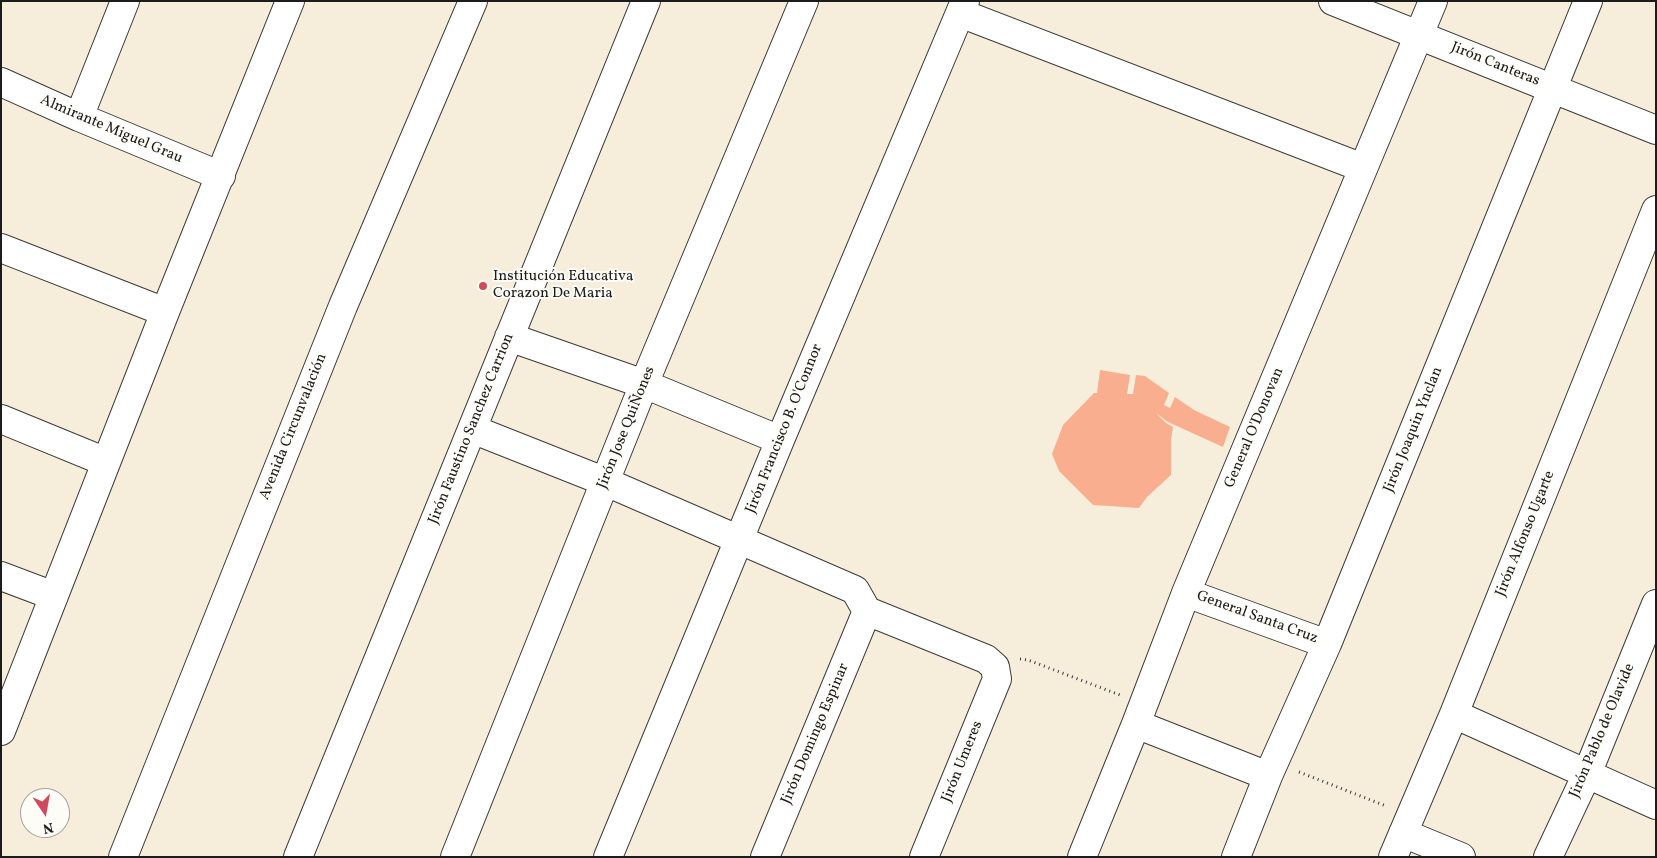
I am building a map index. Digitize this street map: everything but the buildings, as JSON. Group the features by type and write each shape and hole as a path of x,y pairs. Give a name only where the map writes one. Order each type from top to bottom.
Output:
{"street":[{"path":"78,118 125,1"},
{"path":"1,732 165,312 290,1"},
{"name":"Avenida Circunvalación","path":"123,857 343,306 473,1"},
{"name":"Jirón Faustino Sanchez Carrion","path":"298,857 646,1"},
{"name":"Jirón Jose QuiÑones","path":"455,857 644,384 804,1"},
{"name":"Jirón Canteras","path":"1334,1 1656,130"},
{"name":"General O'Donovan","path":"1082,857 1140,714 1186,593 1433,1"},
{"name":"Jirón Joaquin Ynclan","path":"1236,857 1271,770 1327,644 1588,1"},
{"path":"962,7 1363,168"},
{"name":"Jirón Francisco B. O'Connor","path":"608,857 780,440 962,7"},
{"name":"Almirante Miguel Grau","path":"1,82 78,118 221,176"},
{"name":"Jirón Alfonso Ugarte","path":"1402,835 1454,714 1656,210"},
{"path":"1,248 165,312"},
{"path":"509,337 644,384 780,440"},
{"path":"1,420 106,462"},
{"path":"472,429 606,482 855,590 868,611 986,658 994,666"},
{"path":"1,576 54,596"},
{"name":"General Santa Cruz","path":"1186,593 1327,644"},
{"name":"Jirón Pablo de Olavide","path":"1548,857 1587,774 1656,604"},
{"name":"Jirón Domingo Espinar","path":"765,857 868,611"},
{"name":"Jirón Umeres","path":"924,857 997,679 994,666"},
{"path":"1140,714 1271,770"},
{"path":"1454,714 1656,805"},
{"path":"1402,835 1461,857"}],"path":[{"path":"994,666 1016,659 1028,660 1140,714"},
{"path":"1271,770 1402,835"}],"place":[{"name":"Institución Educativa Corazon De Maria","path":"483,286"}]}
